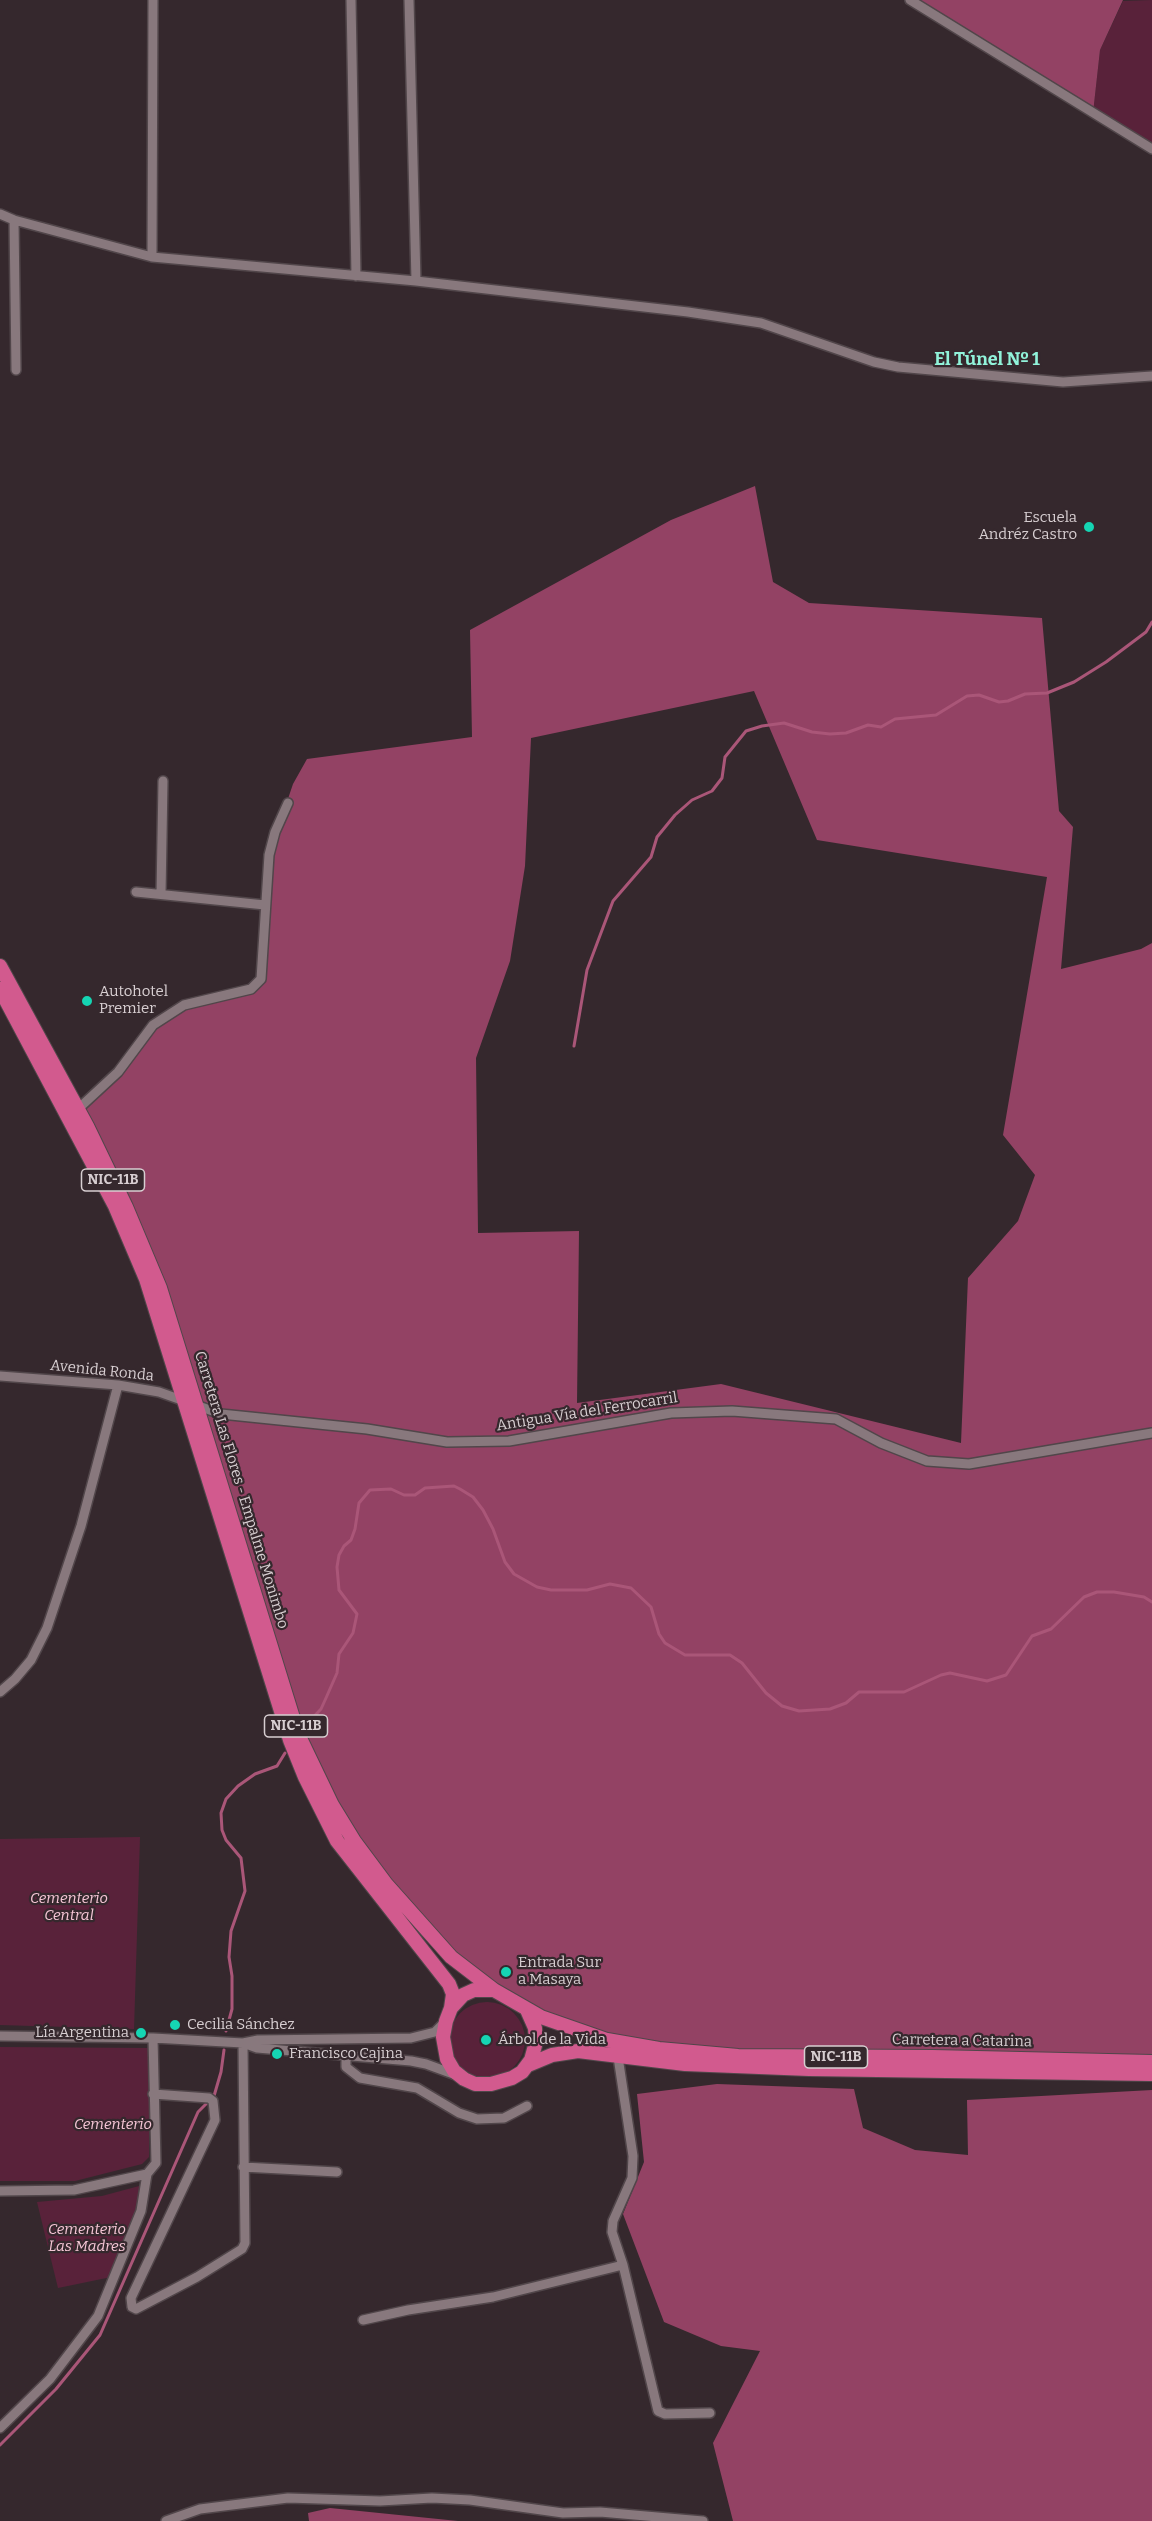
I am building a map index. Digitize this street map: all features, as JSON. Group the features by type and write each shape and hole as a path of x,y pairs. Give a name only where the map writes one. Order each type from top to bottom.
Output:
{"highway":[{"name":"Carretera Las Flores - Empalme Monimbo","path":"0,966 78,1109 126,1207 156,1279 198,1407 298,1734 332,1805 359,1848 413,1917 451,1957 494,1990"},
{"name":"Carretera Las Flores - Empalme Monimbo","path":"0,989 116,1206 146,1279 290,1740 305,1777 337,1841 449,1984 453,1994 448,2014"},
{"path":"448,2014 471,1991 494,1990"},
{"name":"NIC-11B","path":"494,1990 527,2010"},
{"path":"527,2010 535,2028 537,2042 528,2065"},
{"name":"Carretera a Catarina","path":"527,2010 557,2024 607,2040 659,2049 738,2056 933,2057 1152,2062"},
{"name":"NIC-11B","path":"448,2014 443,2037 445,2053 449,2064 460,2077 476,2084 491,2084 512,2078 528,2065"},
{"name":"Carretera a Catarina","path":"528,2065 552,2055 572,2051 685,2064 809,2069 1152,2074"}],"street":[{"path":"152,257 153,0"},
{"path":"351,0 356,276"},
{"path":"409,0 416,281"},
{"path":"910,0 1152,149"},
{"path":"0,214 14,220 152,257 416,281 688,312 761,323 874,362 898,367 1063,382 1152,376"},
{"path":"14,220 16,370"},
{"path":"161,894 163,781"},
{"path":"78,1109 118,1072 153,1025 184,1005 251,988 261,979 269,855 275,832 288,803"},
{"path":"136,892 265,904"},
{"name":"Avenida Ronda","path":"0,1377 118,1385 159,1392 198,1407"},
{"path":"0,1692 31,1660 47,1628 81,1526 118,1385"},
{"name":"Antigua Vía del Ferrocarril","path":"198,1407 221,1414 367,1429 447,1442 509,1441 671,1413 732,1411 836,1419 881,1443 927,1461 969,1464 1152,1434"},
{"path":"0,2036 153,2038 243,2043 258,2040 423,2036 435,2032 448,2014"},
{"path":"0,2428 50,2379 98,2316 141,2211 147,2174 156,2163 153,2038"},
{"path":"243,2043 257,2048 426,2064 460,2077"},
{"path":"153,2094 208,2098 213,2101 214,2120 131,2298 132,2307 141,2308 149,2300 197,2277 242,2249 245,2243 243,2043"},
{"path":"346,2055 346,2067 360,2078 417,2088 459,2113 477,2120 504,2118 527,2106"},
{"path":"618,2057 633,2156 632,2178 613,2221 612,2232 623,2265 658,2411 665,2414 710,2413"},
{"path":"243,2167 337,2172"},
{"path":"0,2191 74,2190 147,2174"},
{"path":"363,2320 408,2310 493,2297 623,2265"},
{"path":"166,2521 200,2509 288,2498 380,2501 451,2499 563,2513 600,2512 703,2521"}],"green space":[{"path":"1152,0 1152,149 1093,113 1100,50 1123,1"},
{"name":"Cementerio Central","path":"140,1837 134,2029 0,2025 0,1839"},
{"path":"487,2002 501,2005 514,2013 522,2026 525,2040 522,2054 514,2067 501,2075 487,2078 473,2075 460,2067 452,2054 449,2040 452,2026 460,2013 473,2005"},
{"name":"Cementerio","path":"0,2047 149,2048 149,2157 142,2164 75,2181 0,2181"},
{"name":"Cementerio Las Madres","path":"143,2185 144,2196 116,2276 58,2288 37,2202 102,2196"}],"shaded area":[{"path":"910,0 1123,0 1100,50 1093,113"},
{"path":"755,486 773,582 809,603 1042,618 1059,811 1073,827 1061,969 1141,949 1152,943 1152,2062 738,2056 607,2040 494,1990 386,1884 298,1734 180,1347 78,1109 94,1095 153,1025 184,1005 230,995 261,979 269,855 293,784 307,759 472,737 470,630 671,520","holes":["754,691 817,840 1047,877 1003,1135 1035,1175 1018,1221 968,1278 961,1443 721,1384 577,1403 579,1231 478,1233 476,1058 510,961 525,866 531,738"]},
{"path":"717,2084 854,2089 863,2128 915,2150 968,2155 967,2100 1152,2090 1152,2521 733,2521 713,2443 760,2351 721,2346 664,2322 623,2214 644,2162 637,2094"},
{"path":"330,2508 458,2521 309,2521 308,2513"}],"waterway":[{"path":"574,1046 587,970 613,901 651,857 657,837 675,815 692,800 712,791 722,778 725,757 746,731 784,723 812,732 846,733 868,725 881,727 895,719 936,715 967,696 979,695 999,702 1025,694 1047,693 1074,682 1106,662 1146,632 1152,622"},
{"path":"302,1729 321,1709 337,1673 339,1654 353,1633 357,1614 339,1590 337,1567 339,1555 351,1540 355,1529 359,1503 370,1490 391,1489 404,1495 415,1495 425,1488 454,1486 460,1489 473,1497 483,1510 493,1529 505,1562 514,1574 537,1587 551,1590 587,1590 610,1584 631,1588 651,1607 659,1634 665,1643 685,1655 730,1655 742,1663 766,1693 782,1706 799,1711 830,1709 846,1703 859,1692 904,1692 950,1673 987,1681 1006,1675 1032,1636 1051,1629 1084,1597 1097,1592 1114,1592 1144,1597 1152,1602"},
{"path":"226,2031 232,2009 232,1976 229,1957 231,1931 245,1891 241,1858 226,1840 222,1830 221,1813 226,1799 238,1786 255,1774 277,1766 285,1753"},
{"path":"214,2096 224,2050"},
{"path":"0,2445 56,2389 100,2335 198,2112 209,2101"}],"place":[{"name":"Escuela Andréz Castro","path":"1089,527"},
{"name":"Autohotel Premier","path":"87,1001"},
{"name":"Entrada Sur a Masaya","path":"506,1972"},
{"name":"Cecilia Sánchez","path":"175,2025"},
{"name":"Lía Argentina","path":"141,2033"},
{"name":"Árbol de la Vida","path":"486,2040"},
{"name":"Francisco Cajina","path":"277,2054"}],"district":[{"name":"El Túnel Nº 1","path":"987,360"}]}
